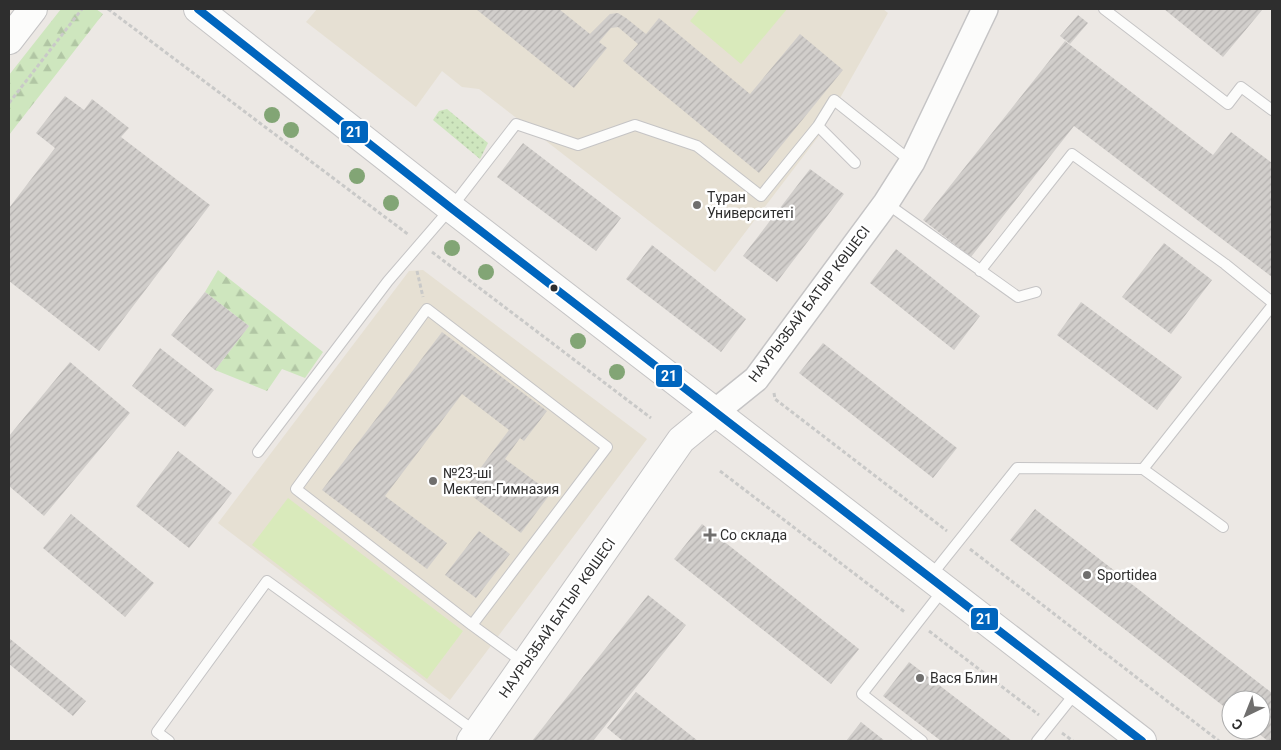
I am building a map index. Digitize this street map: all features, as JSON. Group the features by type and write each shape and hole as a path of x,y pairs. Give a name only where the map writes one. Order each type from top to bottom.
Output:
{"main road":[{"path":"9,40 33,9"},
{"path":"198,9 451,208 1142,741"},
{"name":"НАУРЫЗБАЙ БАТЫР КӨШЕСІ","path":"474,737 680,440 715,412"}],"street":[{"name":"НАУРЫЗБАЙ БАТЫР КӨШЕСІ","path":"715,412 756,379 886,203 912,162 986,9"}],"lane":[{"path":"1104,9 1228,104 1241,87 1272,110"},
{"path":"258,452 388,281 451,208 516,124 578,145 635,125 697,146 761,196 818,126 834,100 912,162"},
{"path":"818,126 855,163"},
{"path":"980,270 1072,154 1225,264 1272,302"},
{"path":"886,203 1018,297 1036,292"},
{"path":"1144,469 1272,306"},
{"path":"472,625 607,446 427,309 296,489 472,625 525,664"},
{"path":"922,741 862,694 918,622 960,541 1017,468 1144,469 1224,527"},
{"path":"169,741 157,732 267,581 474,737"},
{"path":"1037,741 1077,691"}],"path":[{"path":"9,103 82,9"},
{"path":"108,9 651,418"},
{"path":"774,393 775,399 1218,741"},
{"path":"720,471 1073,741"}],"shaded area":[{"name":"Тұран Университеті","path":"317,9 883,9 888,13 818,137 715,272 479,89 462,87 442,71 416,107 306,22"},
{"name":"№23-ші Мектеп-Гимназия","path":"423,270 647,439 450,700 218,523 409,271"}],"green space":[{"path":"61,9 96,9 103,14 9,135 9,75"},
{"path":"700,9 787,9 741,64 690,21"},
{"path":"447,109 488,143 480,159 433,120 439,111"},
{"path":"218,270 323,352 305,378 282,369 267,391 215,370 249,326 205,292"},
{"path":"288,498 463,631 427,679 252,545"}],"building":[{"path":"476,9 559,9 590,34 610,14 618,13 646,34 659,18 750,94 800,34 843,70 759,173 623,61 638,44 618,27 611,28 599,42 607,48 574,88"},
{"path":"1164,9 1263,9 1223,57"},
{"path":"1078,15 1088,23 1070,44 1060,36"},
{"path":"1065,41 1213,155 1231,132 1272,163 1272,277 1074,126 971,257 923,220"},
{"path":"65,96 84,110 92,99 129,128 121,137 210,205 99,351 9,281 9,208 55,148 36,133"},
{"path":"523,143 621,218 596,251 497,177"},
{"path":"810,169 844,194 777,282 743,256"},
{"path":"1164,243 1212,280 1171,334 1122,297"},
{"path":"652,245 746,319 721,352 626,279"},
{"path":"896,249 980,316 954,350 870,283"},
{"path":"205,292 249,326 215,370 171,335"},
{"path":"1081,302 1182,377 1157,410 1057,335"},
{"path":"442,332 547,411 524,441 520,438 505,459 551,493 521,533 464,490 509,430 462,394 385,496 447,543 427,569 322,490"},
{"path":"823,343 957,448 933,478 799,373"},
{"path":"160,348 214,390 185,427 132,386"},
{"path":"70,362 130,413 44,516 9,486 9,436"},
{"path":"178,451 232,493 189,548 136,506"},
{"path":"1035,509 1268,690 1221,690 1221,704 1010,540"},
{"path":"71,514 154,583 125,617 43,548"},
{"path":"702,524 859,649 831,684 674,559"},
{"path":"479,531 510,554 476,598 445,575"},
{"path":"648,595 686,625 593,741 532,741"},
{"path":"9,638 86,701 73,716 9,664"},
{"path":"909,662 1012,741 941,741 883,696"},
{"path":"636,692 698,741 623,741 607,728"},
{"path":"1271,692 1272,741 1267,740 1271,740"},
{"path":"861,722 885,741 846,741"}],"transit line":[{"name":"21","path":"198,9 451,208 1142,741"}],"place":[{"name":"Тұран Университеті","path":"697,205"},
{"name":"№23-ші Мектеп-Гимназия","path":"433,481"},
{"name":"Со склада","path":"710,535"},
{"name":"Sportidea","path":"1087,575"},
{"name":"Вася Блин","path":"920,678"}]}
